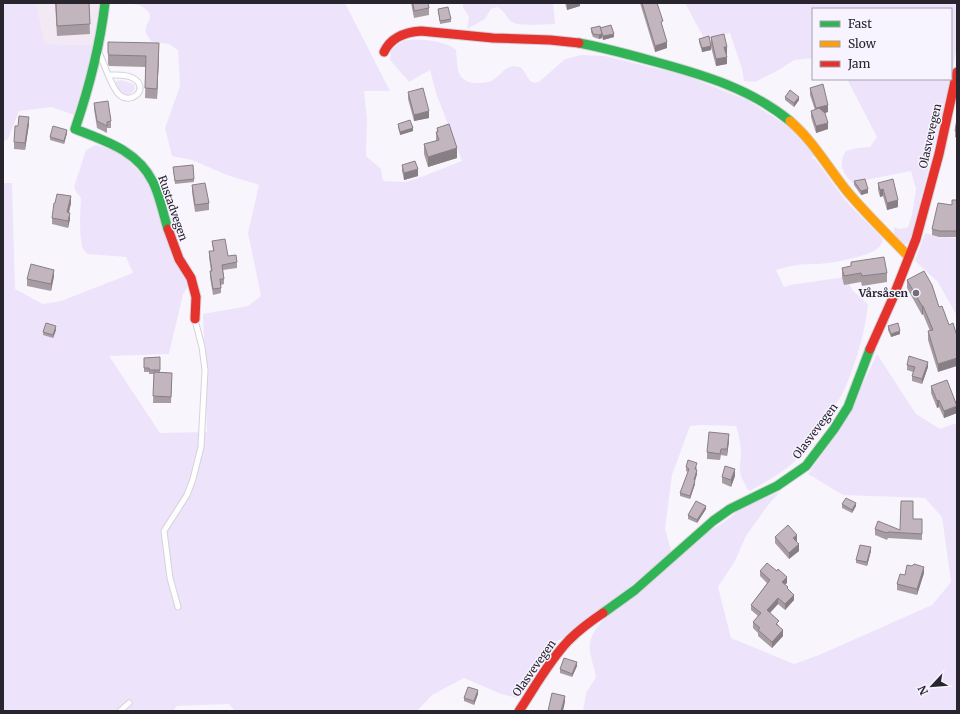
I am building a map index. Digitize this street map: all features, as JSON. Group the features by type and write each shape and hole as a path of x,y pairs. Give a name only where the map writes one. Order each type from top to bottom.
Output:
{"street":[{"name":"Rustadvegen","path":"104,3 98,50 91,79 74,129 115,145 129,153 147,171 154,183 173,245 179,259 191,278 196,298 195,319"},
{"path":"384,52 386,45 393,40 407,33 421,31 498,39 550,40 571,42 615,51 692,71 723,81 773,108 810,140 842,185 857,203 909,257"},
{"name":"Olasvevegen","path":"519,711 557,654 570,639 590,622 635,590 713,521 730,509 777,486 806,466 834,429 848,407 877,332 892,300 916,240 957,72"}],"lane":[{"path":"98,50 109,75 117,93 122,97 130,98 137,96 140,90 139,84 134,78 109,75"},
{"path":"178,607 170,578 164,531 187,495 201,448 205,370 202,347 195,319"},
{"path":"120,711 129,703"}],"shaded area":[{"path":"3,3 36,3 45,44 95,45 74,115 51,107 19,111 8,139 3,142"},
{"path":"36,3 101,3 95,45 45,44"},
{"path":"129,3 345,3 390,91 364,91 367,119 366,156 381,169 383,181 405,182 462,161 436,93 430,70 409,82 390,60 391,51 403,41 415,39 439,42 452,47 456,50 459,72 464,79 469,82 484,83 491,81 512,66 522,68 530,81 535,83 540,81 565,59 581,55 605,56 687,76 747,100 788,126 815,156 811,158 815,159 845,200 883,239 877,249 865,255 841,261 789,266 776,270 784,287 845,277 853,291 868,304 865,326 858,352 850,377 840,398 798,458 781,472 750,491 747,489 740,473 741,448 736,426 690,426 672,475 665,529 672,553 571,634 553,643 517,698 501,694 464,678 432,695 417,711 235,711 229,704 177,706 173,711 3,711 3,183 12,183 15,289 43,304 61,301 133,273 126,257 88,254 82,247 80,229 81,198 74,187 86,150 96,145 121,153 150,183 188,284 183,294 169,354 109,356 160,433 207,432 203,314 248,306 261,296 248,233 259,185 227,175 192,160 172,156 165,128 180,86 178,50 169,44 152,42 146,31 150,18 149,13 141,6"},
{"path":"463,3 553,3 555,24 516,24 510,21 503,11 497,7 491,9 485,19 467,29 469,17 463,7"},
{"path":"685,3 957,3 957,46 952,73 952,8 812,8 812,58 794,60 779,70 755,82 744,81 742,69 730,33 705,40"},
{"path":"121,80 134,84 135,89 132,93 127,95 121,93 115,83"},
{"path":"848,80 951,80 910,242 905,245 894,234 894,227 900,229 908,227 912,215 916,189 911,171 855,182 855,185 847,177 843,169 842,161 846,151 870,147 877,137"},
{"path":"925,233 935,236 957,238 957,316 938,282 915,261"},
{"path":"877,354 916,414 940,429 957,423 957,711 583,711 586,693 596,677 590,654 590,642 596,629 602,621 700,537 724,522 742,508 780,492 768,505 746,536 735,561 718,587 731,638 794,664 819,655 932,605 951,582 942,517 925,498 843,495 808,474 848,416"}],"building":[{"path":"56,3 89,3 90,24 57,26"},
{"path":"413,3 428,3 429,8 414,11"},
{"path":"642,3 657,3 663,21 661,22 667,42 655,46"},
{"path":"448,7 451,19 440,21 438,9"},
{"path":"611,25 614,34 603,36 600,28"},
{"path":"600,26 602,34 593,34 591,28"},
{"path":"724,34 727,47 724,47 727,57 716,59 711,37"},
{"path":"709,36 711,46 702,48 699,39"},
{"path":"108,42 159,43 157,89 145,88 146,56 109,55"},
{"path":"823,84 828,105 816,108 810,88"},
{"path":"423,88 429,111 414,115 408,92"},
{"path":"790,90 799,97 794,103 785,97"},
{"path":"108,101 111,121 107,122 107,126 97,121 94,103"},
{"path":"819,108 825,113 828,123 816,126 811,111"},
{"path":"19,116 29,117 25,143 14,142 15,126 18,126"},
{"path":"957,119 957,131 955,131"},
{"path":"410,120 413,128 400,132 398,124"},
{"path":"449,124 457,148 428,157 424,144 439,140 436,132 438,132 437,128"},
{"path":"53,126 67,130 64,141 50,137"},
{"path":"415,161 418,169 404,173 402,165"},
{"path":"193,165 194,179 175,181 173,167"},
{"path":"865,179 868,189 861,191 854,181"},
{"path":"893,179 898,200 887,203 883,189 880,190 878,183"},
{"path":"205,183 209,203 195,205 192,185"},
{"path":"57,194 71,196 67,212 70,213 68,221 52,218"},
{"path":"952,200 957,200 957,231 939,231 932,229 938,203 952,205"},
{"path":"225,239 228,256 236,255 237,262 222,265 224,279 220,279 221,288 213,289 209,251 214,251 212,241"},
{"path":"884,257 887,273 862,276 861,273 844,276 842,268 851,266 851,262"},
{"path":"31,264 54,270 51,284 27,279"},
{"path":"924,271 932,285 939,307 942,306 949,325 953,323 957,336 957,358 938,364 928,331 933,330 923,306 907,280"},
{"path":"46,323 56,326 53,335 43,332"},
{"path":"898,323 900,331 891,334 888,326"},
{"path":"909,356 928,362 922,379 912,376 915,367 907,365"},
{"path":"160,357 160,370 149,370 149,368 144,368 144,358"},
{"path":"154,372 172,373 171,397 153,396"},
{"path":"947,380 957,406 944,411 939,400 937,401 931,386"},
{"path":"709,432 729,434 727,449 721,449 720,454 707,452"},
{"path":"688,460 697,463 695,469 697,470 695,481 690,496 680,493 689,469 686,467"},
{"path":"725,466 735,469 731,480 722,477"},
{"path":"846,498 856,503 852,510 842,504"},
{"path":"696,501 706,506 697,520 688,515"},
{"path":"901,501 913,501 913,519 922,519 922,534 887,533 875,529 878,521 900,530"},
{"path":"788,525 797,535 793,538 799,544 789,553 775,537"},
{"path":"860,545 871,547 867,562 856,560"},
{"path":"767,563 777,571 778,569 787,577 782,582 794,595 785,604 778,598 767,610 779,621 776,624 783,630 772,642 758,630 760,628 753,622 761,613 751,605 770,580 760,571"},
{"path":"914,564 924,567 917,589 897,584 900,574 905,575 907,565 912,566"},
{"path":"564,658 577,662 572,674 560,669"},
{"path":"468,687 478,690 474,701 464,698"},
{"path":"552,693 565,696 561,711 548,711"}],"traffic: fast":[{"path":"105,3 93,67 75,129 119,148 138,162 153,182 160,199 168,229"},
{"path":"579,43 608,49 674,67 726,84 759,100 790,121"},
{"path":"603,613 635,590 713,521 730,509 777,486 806,466 834,429 848,407 870,349"}],"traffic: slow":[{"path":"790,121 813,145 846,190 909,257"}],"traffic: jam":[{"path":"384,52 387,47 400,36 421,31 493,38 550,40 579,43"},
{"path":"870,349 892,300 916,239 939,154 957,72"},
{"path":"168,229 179,259 191,278 196,297 195,319"},
{"path":"519,711 562,648 577,633 603,613"}],"place":[{"name":"Vårsåsen","path":"916,293"}]}
